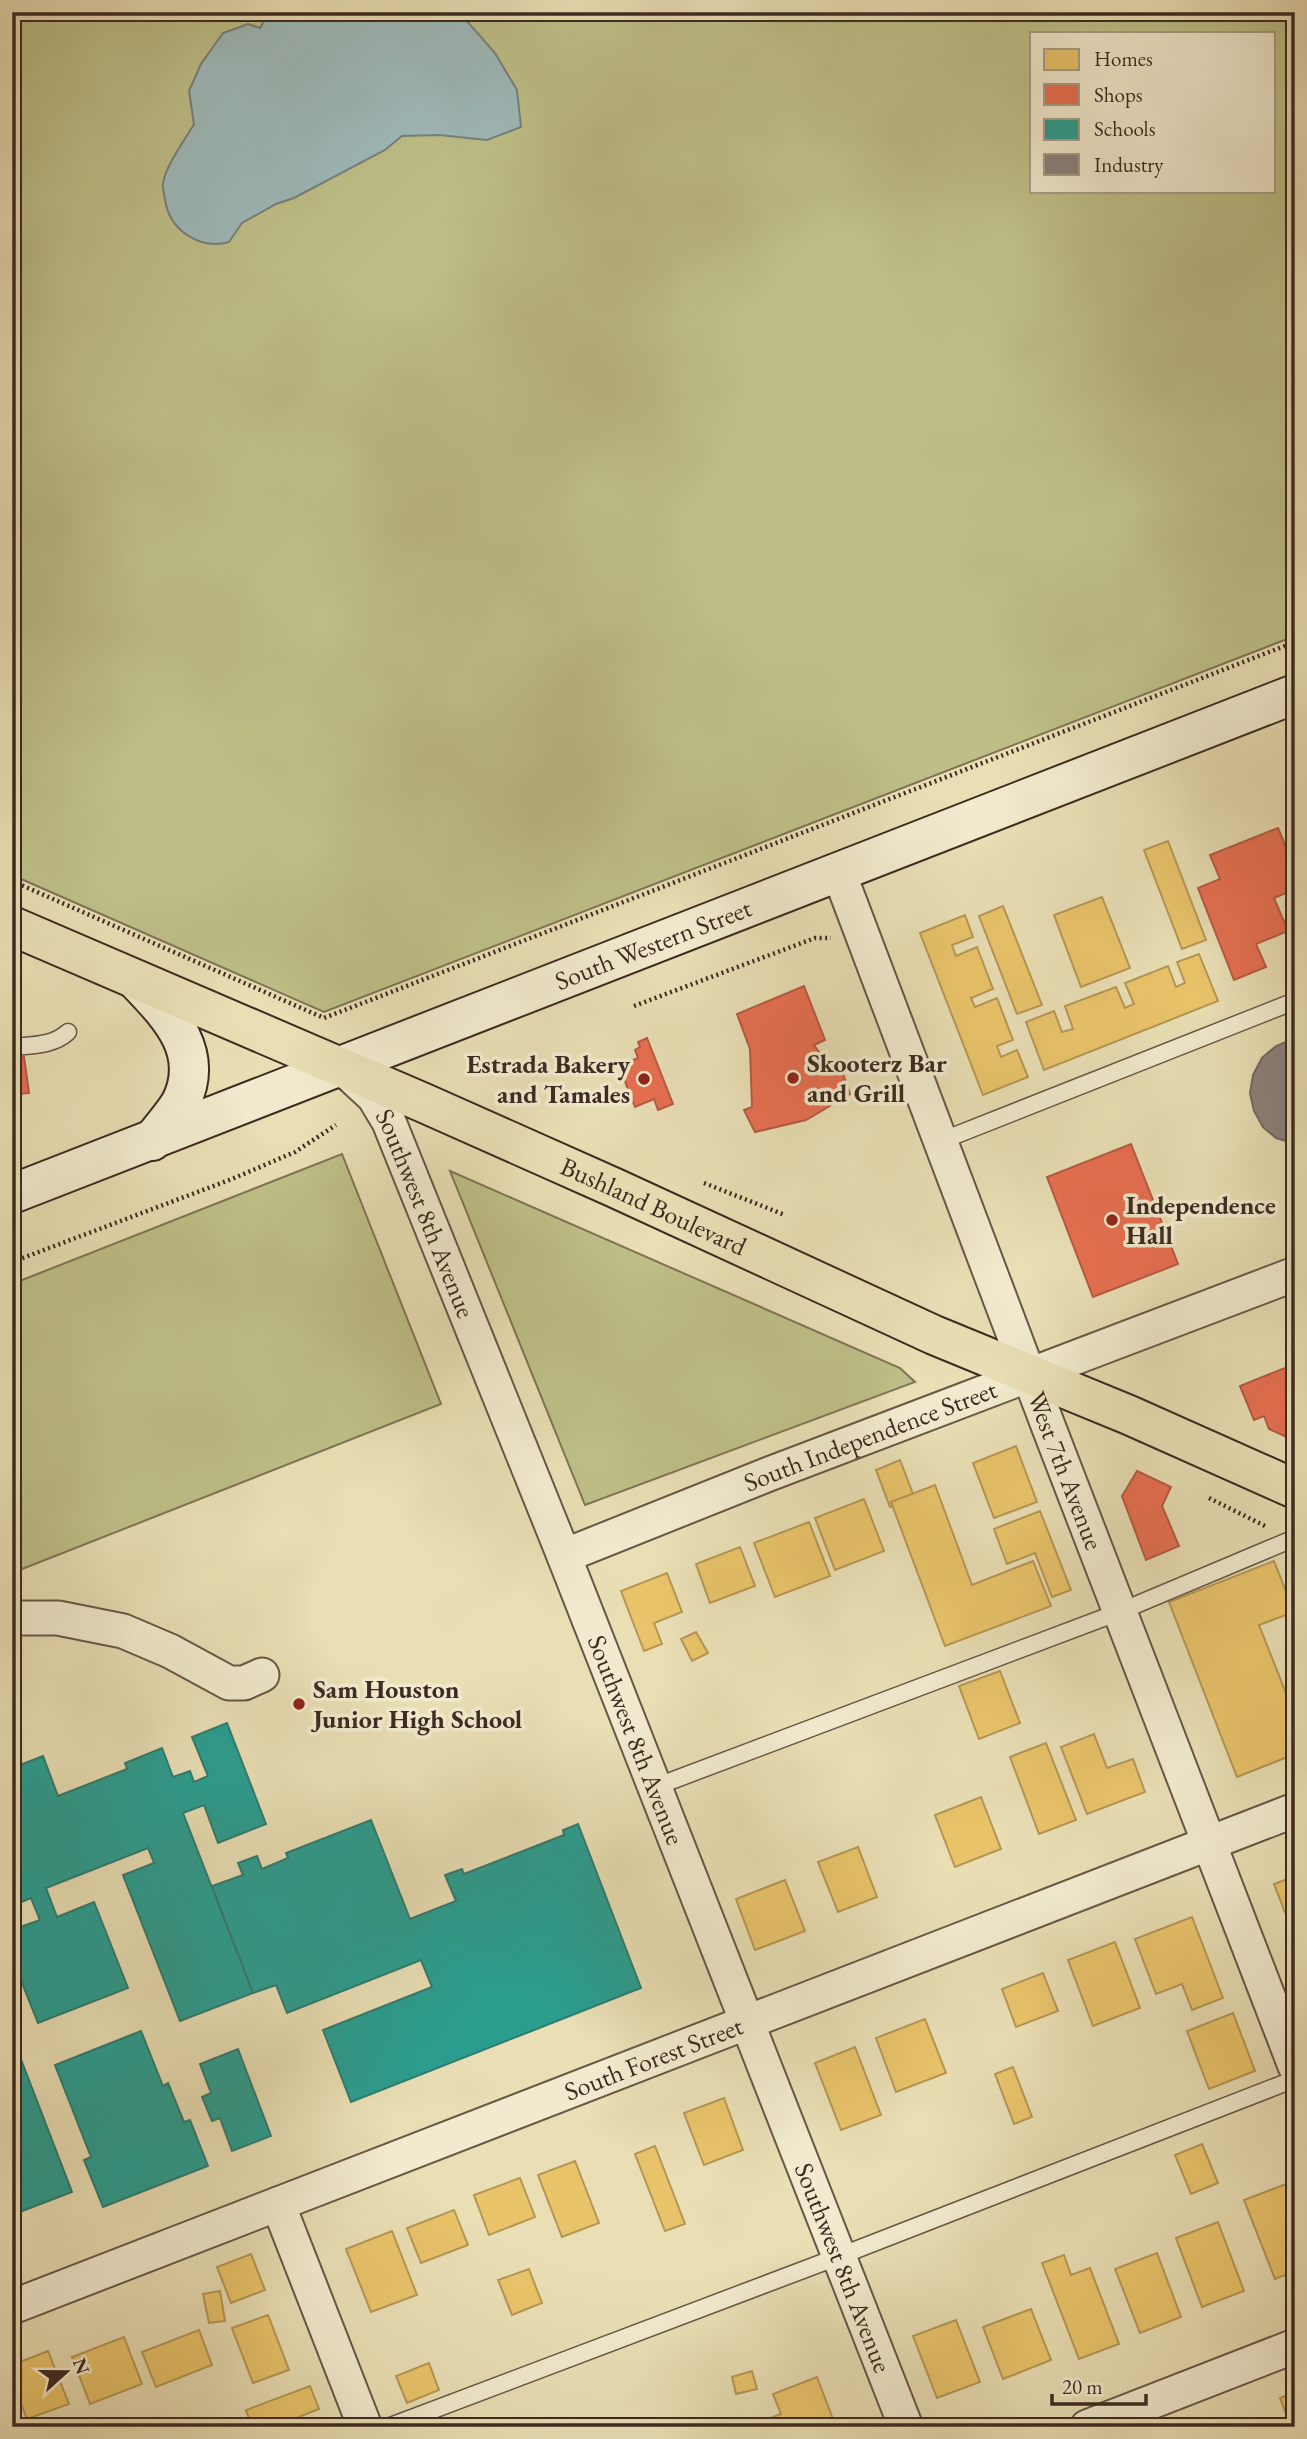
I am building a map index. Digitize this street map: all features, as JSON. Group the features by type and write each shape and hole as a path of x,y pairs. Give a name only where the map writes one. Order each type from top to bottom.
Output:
{"main road":[{"name":"South Western Street","path":"12,1194 1295,694"},
{"name":"Bushland Boulevard","path":"12,926 615,1188 934,1335 1140,1420 1295,1489"},
{"path":"136,980 168,1014 190,1059 181,1102 152,1141"}],"street":[{"name":"West 7th Avenue","path":"839,873 1119,1612 1295,2066"},
{"name":"Southwest 8th Avenue","path":"341,1067 374,1097 389,1122 564,1556 906,2427"},
{"name":"South Independence Street","path":"564,1556 769,1474 1295,1274"},
{"path":"12,1619 58,1618 123,1631 170,1651 229,1683 244,1683 262,1675"},
{"name":"South Forest Street","path":"12,2307 1295,1810"},
{"path":"278,2204 365,2427"},
{"path":"1087,2427 1295,2346"}],"lane":[{"path":"941,1141 1295,1001"},
{"path":"12,1046 44,1044 61,1038 68,1032"},
{"path":"655,1787 1119,1612 1294,1539"},
{"path":"388,2427 840,2256 1295,2079"}],"path":[{"path":"12,880 324,1018 1295,642"},
{"path":"634,1006 815,938 834,938"},
{"path":"12,1262 295,1152 335,1125"},
{"path":"704,1183 785,1215"},
{"path":"1209,1498 1294,1539"}],"green space":[{"path":"12,12 1295,12 1295,636 324,1012 12,875"},
{"path":"342,1154 441,1404 12,1573 12,1284"},
{"path":"450,1171 900,1368 915,1382 585,1505"}],"water":[{"path":"269,12 459,12 495,53 517,90 521,127 487,140 439,135 402,136 385,150 242,223 229,242 218,244 197,240 187,235 172,220 163,186 168,168 194,124 189,91 201,64 223,33 248,24 260,28"}],"building: Homes":[{"path":"1168,841 1206,940 1182,949 1144,850"},
{"path":"1102,897 1130,968 1081,987 1054,915"},
{"path":"1003,906 1042,1005 1017,1014 979,916"},
{"path":"965,915 973,937 952,945 956,956 977,947 993,989 971,998 975,1007 997,998 1013,1040 997,1046 1001,1057 1017,1050 1028,1077 983,1095 920,933"},
{"path":"1199,954 1218,1001 1044,1070 1026,1022 1054,1011 1062,1032 1073,1029 1065,1006 1116,987 1125,1008 1134,1004 1125,983 1168,966 1176,987 1185,983 1177,962"},
{"path":"1016,1446 1037,1502 994,1518 973,1463"},
{"path":"900,1460 913,1494 891,1502 893,1506 890,1507 876,1470"},
{"path":"935,1485 972,1585 1033,1561 1051,1606 945,1646 891,1502"},
{"path":"864,1499 884,1551 835,1570 815,1518"},
{"path":"1040,1511 1071,1590 1052,1597 1035,1553 1007,1564 994,1529"},
{"path":"809,1522 830,1576 775,1597 754,1543"},
{"path":"740,1547 755,1586 710,1603 696,1564"},
{"path":"1274,1561 1294,1612 1259,1625 1295,1716 1295,1754 1237,1777 1169,1602"},
{"path":"667,1573 682,1612 654,1623 662,1644 644,1651 621,1591"},
{"path":"696,1632 708,1653 692,1661 681,1639"},
{"path":"1000,1671 1020,1723 979,1739 959,1686"},
{"path":"1094,1734 1107,1768 1133,1759 1145,1792 1087,1814 1061,1747"},
{"path":"1046,1743 1076,1820 1039,1834 1010,1757"},
{"path":"981,1797 1001,1849 955,1867 935,1815"},
{"path":"858,1847 877,1897 838,1912 818,1862"},
{"path":"1295,1876 1295,1938 1274,1884"},
{"path":"785,1880 805,1931 755,1950 736,1899"},
{"path":"1192,1917 1223,1998 1192,2010 1182,1984 1156,1994 1135,1939"},
{"path":"1115,1942 1140,2008 1093,2026 1068,1960"},
{"path":"1043,1973 1058,2011 1016,2027 1002,1989"},
{"path":"1233,2013 1255,2071 1209,2089 1187,2031"},
{"path":"925,2019 946,2073 896,2092 876,2038"},
{"path":"855,2047 881,2115 841,2130 815,2063"},
{"path":"1013,2067 1032,2117 1014,2124 995,2074"},
{"path":"724,2098 743,2150 704,2165 684,2113"},
{"path":"1202,2144 1218,2183 1191,2194 1175,2155"},
{"path":"655,2146 685,2224 665,2231 635,2154"},
{"path":"575,2161 599,2223 562,2237 538,2175"},
{"path":"520,2178 535,2217 489,2235 474,2195"},
{"path":"1286,2184 1295,2206 1295,2271 1275,2279 1244,2200"},
{"path":"454,2210 468,2245 421,2263 407,2228"},
{"path":"1218,2222 1244,2291 1202,2307 1176,2238"},
{"path":"392,2231 417,2295 371,2312 346,2249"},
{"path":"1157,2253 1181,2317 1140,2333 1115,2269"},
{"path":"251,2254 265,2290 231,2303 217,2267"},
{"path":"1064,2255 1071,2275 1090,2268 1119,2344 1079,2359 1042,2263"},
{"path":"529,2269 542,2303 512,2315 498,2280"},
{"path":"220,2291 225,2321 209,2323 203,2294"},
{"path":"1031,2309 1051,2360 1003,2379 983,2327"},
{"path":"268,2315 289,2370 253,2383 232,2328"},
{"path":"956,2320 980,2382 937,2398 913,2336"},
{"path":"199,2330 212,2365 156,2387 142,2352"},
{"path":"124,2337 142,2384 90,2404 72,2357"},
{"path":"48,2351 69,2404 27,2419 12,2381 12,2365"},
{"path":"429,2363 439,2390 407,2403 396,2376"},
{"path":"752,2371 757,2389 736,2394 732,2377"},
{"path":"817,2377 836,2427 764,2427 762,2421 781,2414 773,2394"},
{"path":"310,2386 319,2409 274,2427 252,2427 246,2410"},
{"path":"1295,2392 1295,2427 1291,2427 1280,2398"}],"building: Shops":[{"path":"1278,828 1295,869 1295,889 1274,898 1288,931 1256,944 1266,967 1234,980 1198,888 1220,879 1210,855"},
{"path":"804,986 825,1040 814,1045 835,1074 842,1071 850,1094 806,1120 755,1132 744,1110 752,1107 750,1049 737,1014"},
{"path":"647,1038 673,1104 658,1110 654,1099 635,1107 619,1066 638,1058 635,1050 640,1047 638,1042"},
{"path":"24,1057 29,1093 12,1095 12,1058"},
{"name":"Independence Hall","path":"1131,1144 1178,1264 1093,1297 1047,1177"},
{"path":"1295,1364 1295,1438 1291,1439 1269,1429 1264,1416 1254,1420 1240,1386"},
{"path":"1137,1471 1171,1487 1162,1506 1179,1546 1146,1560 1122,1496"}],"building: Schools":[{"path":"227,1723 266,1824 218,1843 204,1805 183,1813 253,1993 180,2021 123,1875 154,1863 148,1848 46,1888 57,1917 94,1902 128,1988 38,2023 12,1958 12,1930 40,1920 31,1898 12,1906 12,1768 43,1756 58,1796 127,1769 125,1763 162,1748 173,1777 190,1771 194,1782 208,1776 192,1737"},
{"path":"371,1820 410,1919 456,1901 445,1875 462,1869 464,1874 564,1835 563,1830 578,1824 641,1988 351,2102 323,2030 432,1987 421,1960 287,2013 276,1985 253,1993 212,1886 243,1875 238,1863 257,1856 262,1869 288,1858 286,1853"},
{"path":"141,2031 163,2086 168,2083 184,2122 190,2120 208,2166 103,2207 84,2160 91,2157 55,2065"},
{"path":"12,2036 72,2192 12,2215"},
{"path":"238,2049 271,2136 232,2151 220,2118 212,2121 202,2097 211,2093 200,2064"}],"building: Industry":[{"path":"1293,1039 1295,1144 1276,1138 1263,1127 1254,1111 1250,1093 1253,1075 1262,1058 1276,1046"}],"place":[{"name":"Skooterz Bar and Grill","path":"793,1078"},
{"name":"Estrada Bakery and Tamales","path":"644,1079"},
{"name":"Independence Hall","path":"1112,1220"},
{"name":"Sam Houston Junior High School","path":"299,1704"}]}
